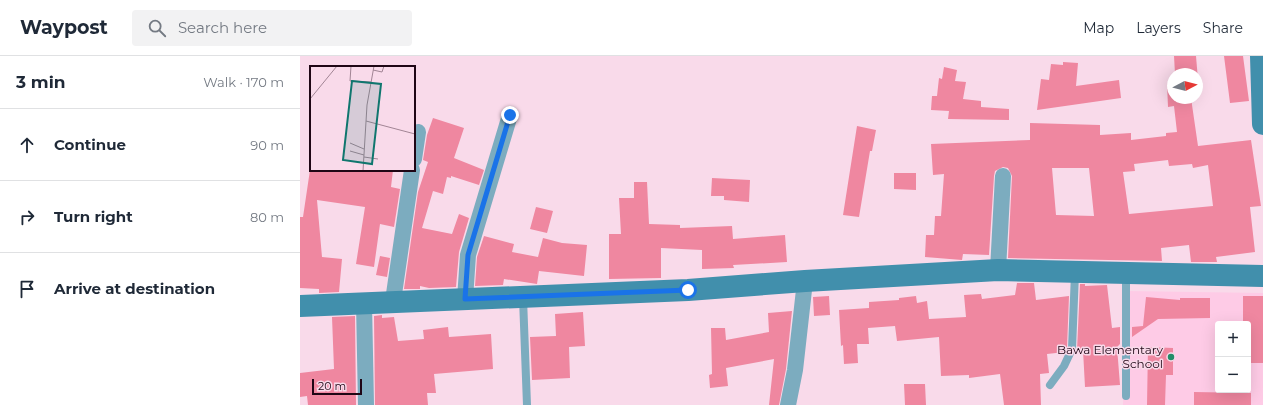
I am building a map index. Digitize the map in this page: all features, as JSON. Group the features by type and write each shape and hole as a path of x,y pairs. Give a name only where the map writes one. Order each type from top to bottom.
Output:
{"street":[{"path":"1260,56 1263,124"},
{"path":"465,299 468,255 510,115"},
{"path":"415,152 418,132"},
{"path":"394,301 412,171"},
{"path":"998,270 1003,176"},
{"path":"300,306 688,290 805,281 998,270 1263,276"},
{"path":"788,405 795,370 805,281"},
{"path":"364,303 366,405"}],"lane":[{"path":"1050,385 1064,366 1072,349 1075,272"},
{"path":"1126,272 1126,396"},
{"path":"523,297 528,405"}],"shaded area":[{"name":"Bawa Elementary School","path":"1125,291 1263,293 1263,405 1123,405"}],"building":[{"path":"1174,56 1196,56 1197,68 1175,68"},
{"path":"1224,56 1243,56 1249,101 1230,103"},
{"path":"1063,62 1078,63 1076,86 1119,80 1121,98 1037,110 1041,79 1049,80 1051,64 1063,65"},
{"path":"944,67 957,70 955,81 966,82 963,99 981,101 981,107 1009,109 1009,120 948,119 949,111 931,110 932,96 937,96 939,78 942,79"},
{"path":"1168,104 1192,104 1198,146 1251,140 1261,206 1250,207 1255,252 1216,257 1217,262 1191,262 1189,245 1161,248 1162,261 1008,258 1012,176 1008,168 1003,167 995,171 994,176 989,255 963,254 962,260 925,257 926,235 934,235 935,216 941,216 944,174 933,175 931,144 1030,140 1030,123 1100,125 1100,135 1131,133 1131,140 1166,136 1166,133 1177,132 1174,106 1168,107","holes":["1168,160 1169,166 1192,164 1193,168 1208,165 1213,206 1129,214 1123,172 1135,171 1134,164","1052,168 1089,168 1094,216 1056,215"]},
{"path":"433,118 464,128 454,158 484,170 479,185 451,176 451,178 447,177 443,194 433,191 422,228 452,234 459,214 469,218 459,252 456,287 429,288 420,286 420,289 404,289 418,192 428,162 423,160 427,135"},
{"path":"857,126 876,130 872,151 870,151 859,217 843,215"},
{"path":"310,170 393,171 391,187 400,189 394,227 380,224 374,267 356,264 365,207 317,200 322,257 342,259 339,292 319,293 319,289 300,288 300,217 303,217"},
{"path":"894,173 916,173 916,190 894,189"},
{"path":"712,178 750,180 749,202 724,200 724,196 711,196"},
{"path":"634,182 647,182 649,224 680,225 680,228 732,226 733,239 785,235 787,262 733,265 734,268 702,269 702,250 661,248 661,278 609,279 609,234 621,234 619,198 634,198"},
{"path":"536,207 553,211 547,233 530,229"},
{"path":"484,236 514,244 512,252 538,257 543,238 562,243 587,245 584,276 539,271 537,284 504,279 503,285 475,286 477,257"},
{"path":"380,256 390,258 387,277 376,275"},
{"path":"1017,283 1034,283 1036,300 1069,296 1067,348 1065,352 1047,354 1049,373 1040,374 1041,405 1004,405 1000,374 969,378 969,375 941,376 939,337 897,341 895,326 868,328 869,344 857,344 858,363 844,364 843,345 841,346 839,310 869,308 869,302 899,300 899,298 916,296 917,303 927,301 929,319 966,317 964,295 981,294 982,299 1015,295"},
{"path":"1080,284 1085,284 1085,286 1107,285 1112,328 1120,327 1120,344 1117,347 1120,385 1085,387 1083,350 1077,350"},
{"path":"829,296 830,315 814,316 813,297"},
{"path":"1243,296 1263,296 1263,363 1251,363 1251,321 1243,321"},
{"path":"1146,297 1180,300 1180,298 1210,298 1210,318 1158,319 1132,337 1132,327 1143,326"},
{"path":"792,311 786,369 779,405 769,405 774,359 726,368 728,386 710,388 709,375 712,374 711,328 725,328 726,340 769,332 768,313"},
{"path":"583,312 585,346 569,347 570,378 532,380 530,337 556,336 555,314"},
{"path":"382,315 382,318 394,317 398,341 424,339 423,330 448,327 449,337 491,334 493,369 434,374 436,393 427,393 428,405 375,405 374,316"},
{"path":"355,316 356,405 308,405 307,396 300,397 300,373 334,369 332,317"},
{"path":"1148,347 1173,348 1173,375 1166,375 1165,405 1147,405"},
{"path":"904,384 925,384 926,405 905,405"},
{"path":"1194,392 1251,393 1251,405 1194,405"}],"place":[{"name":"Bawa Elementary School","path":"1171,357"}],"route":[{"path":"510,115 468,255 465,299 688,290"}]}
